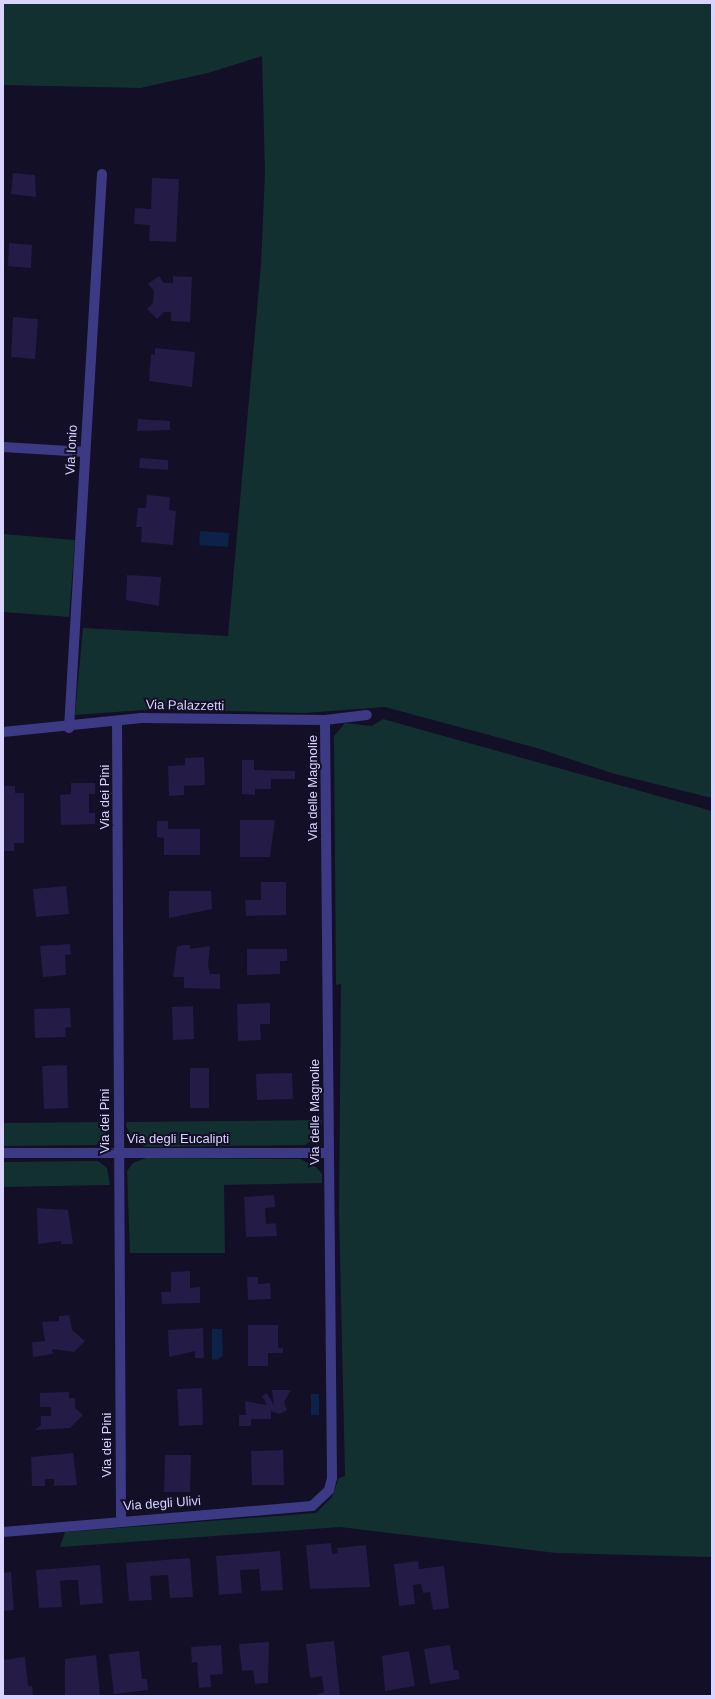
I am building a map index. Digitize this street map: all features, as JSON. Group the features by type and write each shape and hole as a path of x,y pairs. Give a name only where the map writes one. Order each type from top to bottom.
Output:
{"street":[{"name":"Via Ionio","path":"69,728 102,174"},
{"path":"3,447 85,452"},
{"name":"Via Palazzetti","path":"3,732 69,728 141,718 325,720 367,715"},
{"name":"Via delle Magnolie","path":"322,1500 332,1478 325,720"},
{"name":"Via dei Pini","path":"118,722 118,1152 121,1520"},
{"name":"Via degli Eucalipti","path":"3,1153 328,1153"},
{"name":"Via degli Ulivi","path":"3,1532 121,1520 312,1506 322,1500"}],"green space":[{"path":"3,3 712,3 712,798 615,774 537,748 385,707 304,713 157,709 75,715 83,628 228,636 261,264 265,173 262,56 208,73 140,88 3,85"},
{"path":"3,534 75,540 69,617 3,612"},
{"path":"383,719 712,811 712,1557 556,1553 340,1527 60,1547 65,1532 316,1513 332,1497 339,1478 345,1476 339,1211 341,984 336,985 334,736 345,723 372,726"},
{"path":"322,1120 320,1134 305,1145 145,1147 132,1137 126,1126 127,1122"},
{"path":"111,1122 109,1134 96,1145 3,1146 3,1123"},
{"path":"146,1158 300,1159 316,1167 322,1174 322,1183 224,1185 225,1253 130,1253 127,1171 133,1163"},
{"path":"98,1161 107,1168 110,1185 3,1187 3,1162"}],"water":[{"path":"200,531 229,533 228,547 199,545"},
{"path":"212,1329 222,1329 223,1356 217,1360 212,1359"},
{"path":"311,1394 319,1394 319,1415 311,1415"}],"building":[{"path":"13,173 35,175 36,197 11,194"},
{"path":"152,178 179,179 176,242 149,241 150,225 134,224 135,208 151,209"},
{"path":"9,243 32,245 31,268 8,266"},
{"path":"159,276 164,283 173,283 173,276 192,277 190,322 171,321 171,312 164,312 157,319 147,309 153,303 154,291 148,284"},
{"path":"13,317 38,319 35,359 11,357"},
{"path":"155,348 195,352 192,387 149,381 151,354 155,355"},
{"path":"138,419 170,421 170,430 137,431"},
{"path":"140,458 168,460 168,470 139,468"},
{"path":"147,495 170,497 169,510 176,511 173,545 141,542 142,527 136,527 138,508 146,508"},
{"path":"127,575 161,577 159,606 126,600"},
{"path":"204,757 205,785 184,786 184,795 169,796 168,766 185,765 185,758"},
{"path":"242,760 254,760 254,770 295,771 295,779 271,779 271,789 255,789 255,795 242,794"},
{"path":"71,783 95,783 95,794 89,794 89,813 95,813 95,824 61,825 60,795 71,794"},
{"path":"3,786 15,786 15,793 24,793 24,843 14,843 14,851 3,851"},
{"path":"240,820 275,820 270,857 240,857"},
{"path":"157,821 168,821 168,829 200,829 200,855 164,855 164,838 157,837"},
{"path":"261,882 286,882 286,915 246,916 245,900 261,900"},
{"path":"66,886 69,914 36,917 33,889"},
{"path":"169,891 211,891 212,909 169,918"},
{"path":"70,944 71,954 65,955 66,975 43,977 40,946"},
{"path":"190,945 190,949 210,946 208,966 210,974 220,974 220,989 184,988 184,977 173,977 177,947"},
{"path":"247,949 287,949 287,961 280,961 280,974 247,975"},
{"path":"270,1003 270,1024 260,1024 261,1040 238,1041 237,1004"},
{"path":"193,1006 194,1039 173,1040 172,1007"},
{"path":"70,1008 71,1027 65,1028 66,1037 35,1038 34,1009"},
{"path":"67,1065 68,1108 44,1109 42,1066"},
{"path":"190,1068 209,1068 209,1108 190,1108"},
{"path":"292,1073 293,1099 257,1100 256,1074"},
{"path":"274,1195 275,1207 265,1208 266,1224 276,1223 277,1236 246,1237 244,1197"},
{"path":"37,1208 68,1210 73,1244 61,1244 61,1241 38,1244"},
{"path":"190,1271 190,1288 200,1287 200,1303 162,1304 161,1292 171,1292 171,1272"},
{"path":"247,1277 258,1277 258,1284 270,1283 271,1299 248,1300"},
{"path":"69,1315 72,1330 85,1341 74,1352 52,1349 53,1354 33,1357 32,1342 45,1341 42,1322 59,1321 59,1316"},
{"path":"248,1325 278,1325 278,1348 283,1348 283,1353 268,1353 268,1366 248,1366"},
{"path":"203,1328 204,1358 195,1358 195,1351 169,1357 168,1330"},
{"path":"202,1388 203,1425 179,1426 177,1389"},
{"path":"272,1390 291,1390 284,1402 287,1410 279,1414 271,1411 271,1419 251,1419 251,1426 239,1426 239,1415 246,1415 245,1401 267,1405 262,1396 267,1393 274,1405"},
{"path":"69,1392 69,1398 75,1398 75,1408 83,1415 70,1428 35,1430 41,1425 41,1416 51,1416 51,1407 40,1407 40,1393"},
{"path":"283,1450 284,1485 252,1485 251,1451"},
{"path":"73,1453 77,1485 54,1486 54,1479 45,1479 45,1486 32,1486 31,1457"},
{"path":"165,1455 191,1455 190,1492 164,1492"},
{"path":"331,1543 332,1554 338,1553 337,1548 366,1545 370,1587 310,1589 306,1545"},
{"path":"280,1551 283,1590 261,1591 259,1569 240,1570 242,1593 219,1595 216,1556"},
{"path":"190,1558 193,1597 170,1598 168,1575 150,1576 152,1600 129,1601 126,1563"},
{"path":"418,1561 419,1569 444,1566 449,1608 433,1610 430,1592 423,1593 421,1584 413,1585 415,1604 399,1606 394,1564"},
{"path":"100,1565 103,1603 80,1605 78,1580 69,1580 60,1581 62,1607 39,1608 36,1570"},
{"path":"11,1572 14,1610 3,1611 3,1573"},
{"path":"334,1641 340,1696 313,1696 324,1692 322,1676 310,1678 306,1644"},
{"path":"269,1642 268,1683 255,1684 253,1670 242,1671 239,1644"},
{"path":"221,1645 223,1674 210,1675 211,1687 199,1688 197,1662 192,1663 191,1647"},
{"path":"450,1645 454,1670 458,1670 460,1679 430,1684 424,1649"},
{"path":"139,1651 142,1679 147,1679 148,1690 114,1694 109,1654"},
{"path":"409,1651 415,1686 385,1691 382,1656"},
{"path":"96,1655 100,1695 65,1696 65,1659"},
{"path":"25,1657 28,1686 32,1686 33,1696 3,1696 3,1660"}]}
